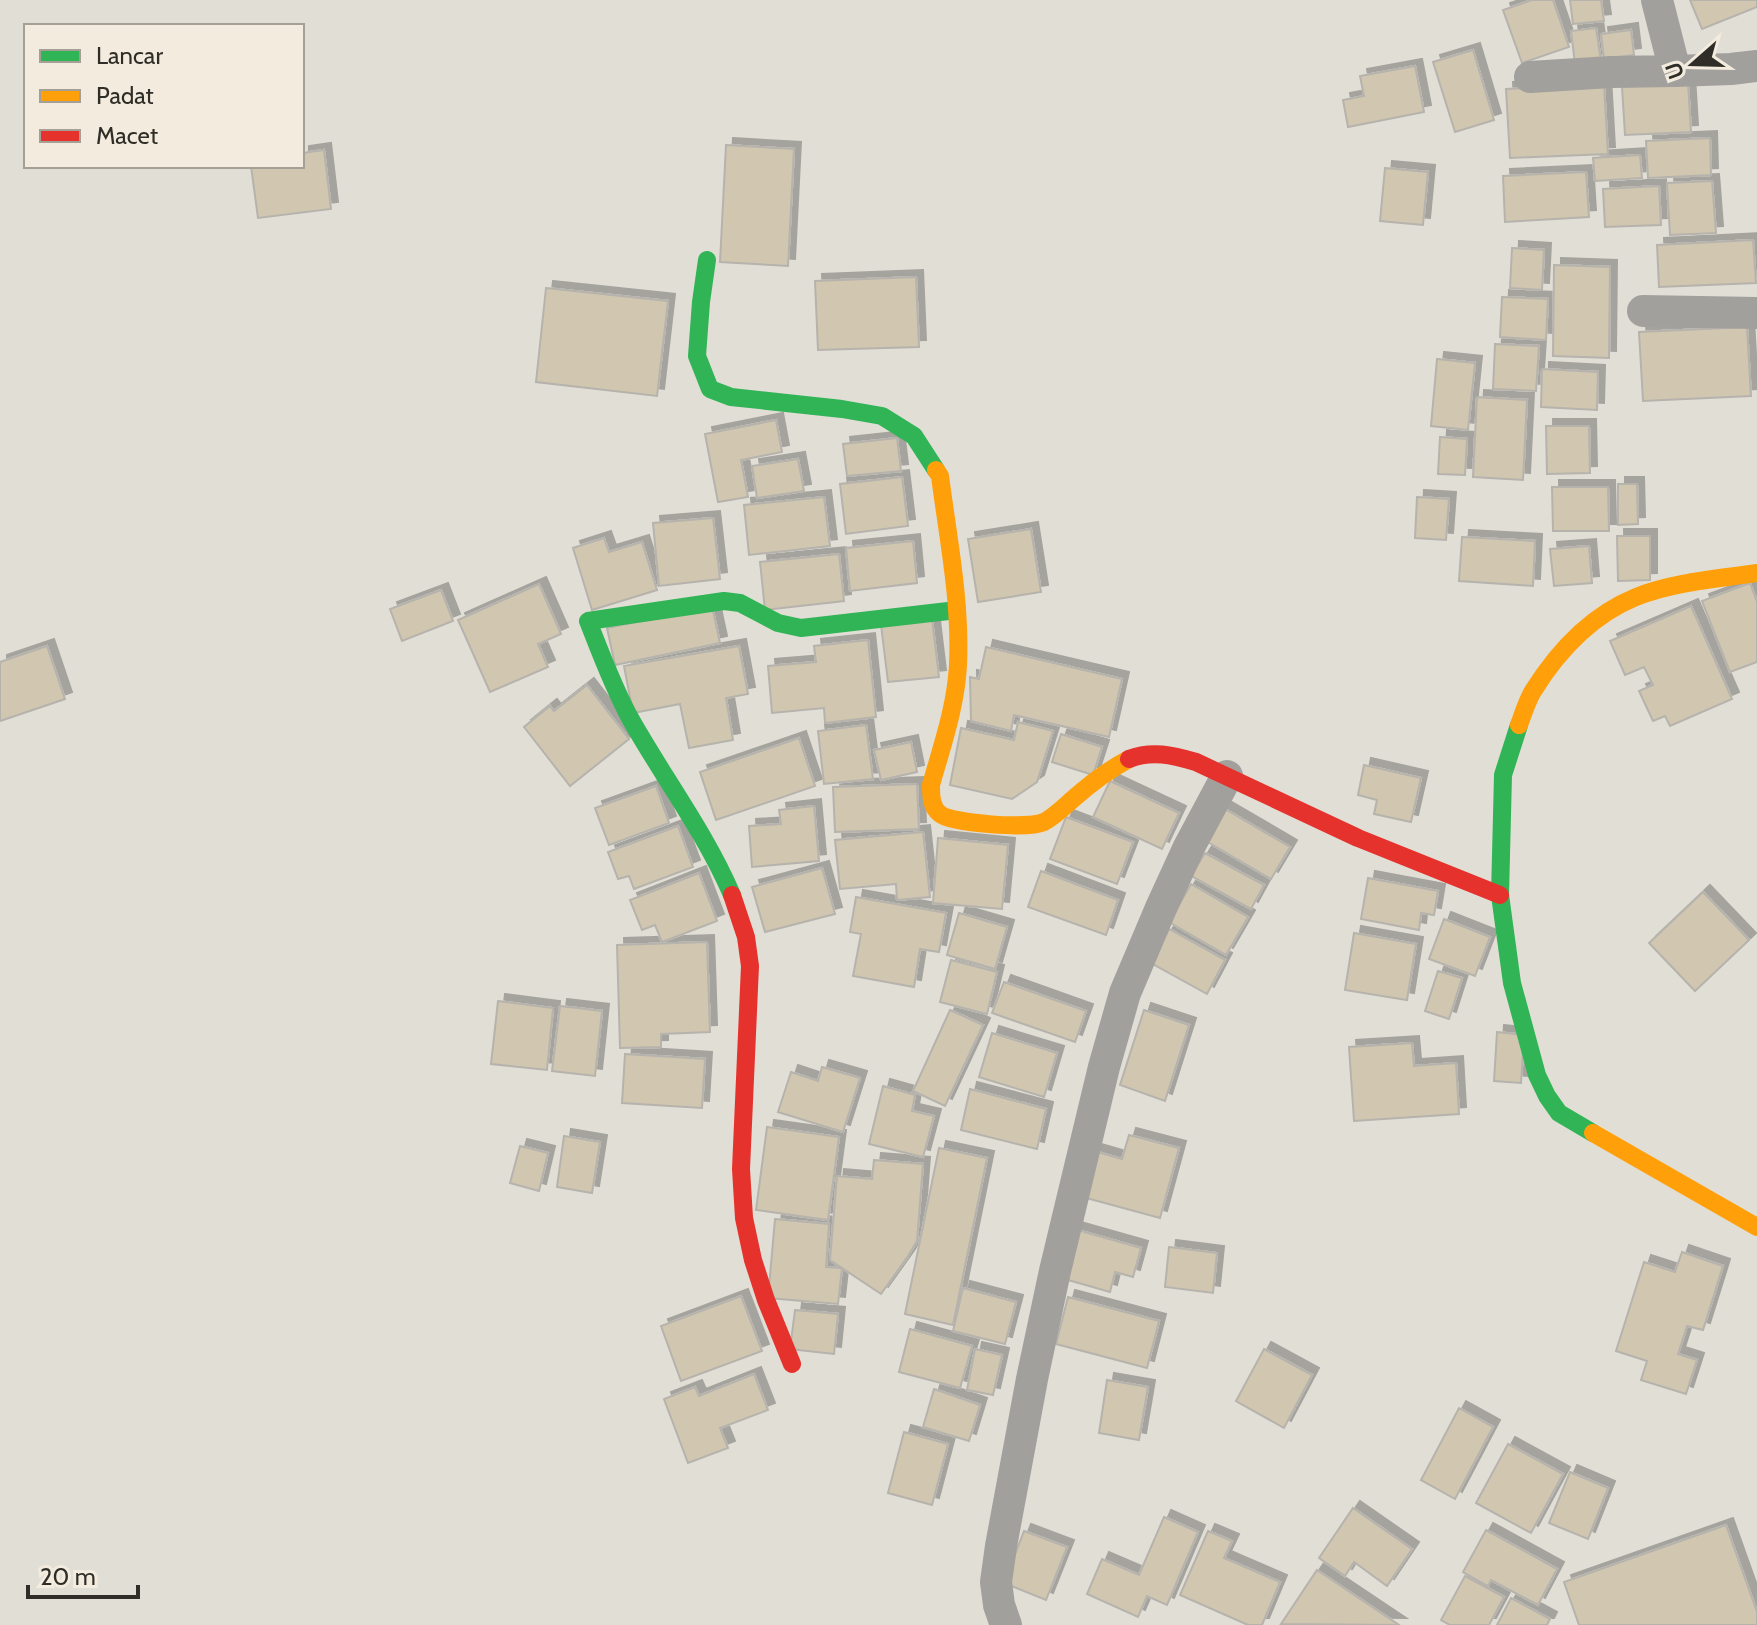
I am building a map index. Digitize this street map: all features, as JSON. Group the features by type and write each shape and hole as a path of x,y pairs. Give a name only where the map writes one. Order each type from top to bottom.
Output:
{"street":[{"path":"1657,0 1675,71"},
{"path":"1530,77 1757,66"},
{"path":"707,260 697,356 710,389 731,397 882,416 914,436 940,476 957,610 958,666 956,689 931,785 930,795 937,812 976,823 1041,824 1120,762 1135,755 1169,755 1196,762 1358,838 1500,895"},
{"path":"1643,311 1757,313"},
{"path":"1757,573 1686,583 1636,597 1593,621 1562,651 1532,693 1503,775 1500,895 1512,983 1537,1075 1559,1113 1757,1227"},
{"path":"792,1364 766,1300 744,1218 741,1169 750,966 746,937 720,866 630,718 609,676 588,621 724,601 740,603 778,623 801,628 957,610"},
{"path":"1006,1625 996,1582 1001,1546 1055,1271 1104,1067 1125,993 1189,847 1227,776"}],"building":[{"path":"1532,0 1553,0 1569,47 1522,63 1503,10"},
{"path":"1570,0 1601,0 1604,21 1573,24"},
{"path":"1690,0 1757,0 1757,7 1702,29"},
{"path":"1596,28 1601,61 1575,64 1571,31"},
{"path":"1631,30 1634,55 1604,59 1601,34"},
{"path":"1473,50 1494,120 1455,132 1433,62"},
{"path":"1415,66 1424,112 1348,127 1343,100 1364,96 1360,76"},
{"path":"1688,83 1691,132 1625,135 1622,87"},
{"path":"1604,84 1608,154 1510,158 1506,89"},
{"path":"1710,138 1711,175 1648,178 1646,141"},
{"path":"726,145 794,149 788,266 720,262"},
{"path":"324,150 331,209 258,218 251,168 304,168 304,153"},
{"path":"1640,155 1642,178 1595,181 1593,158"},
{"path":"1385,168 1428,172 1423,225 1380,221"},
{"path":"1586,172 1589,217 1505,222 1503,176"},
{"path":"1712,181 1716,233 1670,235 1667,183"},
{"path":"1659,186 1661,225 1605,227 1603,189"},
{"path":"1753,240 1756,283 1659,287 1657,245"},
{"path":"1512,248 1544,250 1542,290 1510,288"},
{"path":"1554,265 1610,267 1609,358 1553,356"},
{"path":"916,277 919,347 818,350 815,281"},
{"path":"546,288 668,301 657,396 536,382"},
{"path":"1502,297 1548,299 1546,340 1500,337"},
{"path":"1747,327 1751,396 1643,401 1639,332"},
{"path":"1495,344 1539,346 1536,391 1493,389"},
{"path":"1437,359 1475,363 1468,430 1431,426"},
{"path":"1542,369 1598,372 1597,410 1541,407"},
{"path":"1477,397 1527,400 1523,480 1473,477"},
{"path":"776,420 782,452 741,460 748,497 718,502 705,434"},
{"path":"1546,426 1589,426 1590,473 1547,474"},
{"path":"1440,437 1467,439 1465,475 1438,474"},
{"path":"897,438 901,471 847,476 843,444"},
{"path":"798,459 804,491 757,498 752,466"},
{"path":"902,477 908,526 846,534 840,484"},
{"path":"1618,484 1637,484 1638,524 1618,525"},
{"path":"1552,487 1608,487 1609,531 1553,531"},
{"path":"824,497 830,546 749,555 744,505"},
{"path":"1417,497 1449,499 1446,540 1415,538"},
{"path":"713,518 720,579 659,586 653,523"},
{"path":"1031,529 1041,592 978,602 968,539"},
{"path":"1617,536 1650,536 1650,580 1618,581"},
{"path":"1462,537 1535,541 1533,586 1459,581"},
{"path":"604,538 609,552 642,542 657,590 592,610 573,548"},
{"path":"913,541 917,583 850,591 846,548"},
{"path":"1589,546 1592,583 1554,586 1550,549"},
{"path":"839,554 844,601 765,610 760,562"},
{"path":"1750,583 1757,602 1757,662 1730,672 1702,601"},
{"path":"539,584 561,634 538,644 548,667 490,692 458,620"},
{"path":"441,590 453,621 402,641 390,609"},
{"path":"712,606 720,643 615,665 607,628"},
{"path":"1691,606 1732,699 1670,726 1665,716 1653,721 1639,691 1653,685 1644,667 1625,675 1610,641"},
{"path":"932,619 939,677 888,682 881,625"},
{"path":"868,640 876,717 825,723 824,708 772,713 768,666 816,662 814,646"},
{"path":"47,646 65,699 0,721 0,662"},
{"path":"739,646 748,694 726,698 733,740 689,748 680,704 633,713 624,666"},
{"path":"986,647 1122,679 1109,737 1014,715 1011,731 971,721 970,677 979,679"},
{"path":"587,685 629,739 570,786 524,727 550,706 554,711"},
{"path":"1018,722 1053,731 1037,782 1012,799 950,785 961,728 1014,740"},
{"path":"866,725 873,779 824,784 818,731"},
{"path":"1061,734 1102,747 1093,775 1052,762"},
{"path":"799,738 815,786 716,820 700,772"},
{"path":"911,742 917,772 881,780 874,750"},
{"path":"1364,765 1421,778 1411,822 1374,814 1377,800 1358,795"},
{"path":"1110,781 1179,813 1162,849 1093,817"},
{"path":"917,784 919,829 835,832 833,787"},
{"path":"656,786 669,823 609,845 595,808"},
{"path":"814,806 819,861 752,867 749,826 781,824 779,810"},
{"path":"1225,809 1290,847 1271,879 1206,841"},
{"path":"1066,817 1133,842 1117,884 1050,859"},
{"path":"678,826 693,867 634,889 629,876 618,879 608,852"},
{"path":"923,832 930,897 897,900 896,884 840,889 835,840"},
{"path":"938,838 1008,845 1002,909 933,903"},
{"path":"1205,853 1264,885 1251,909 1191,876"},
{"path":"822,868 835,914 765,932 752,887"},
{"path":"1041,871 1118,900 1106,935 1028,907"},
{"path":"699,873 717,921 662,942 655,925 642,930 630,900"},
{"path":"1368,878 1438,891 1434,915 1421,913 1419,930 1361,919"},
{"path":"1191,884 1248,917 1226,955 1169,922"},
{"path":"1703,892 1749,940 1695,991 1649,943"},
{"path":"856,897 946,913 939,952 920,949 914,987 853,976 861,934 850,932"},
{"path":"959,913 1007,927 995,969 947,955"},
{"path":"1444,919 1490,937 1475,976 1429,959"},
{"path":"1169,929 1225,960 1207,994 1151,963"},
{"path":"1354,933 1416,944 1407,1000 1345,990"},
{"path":"707,942 710,1032 661,1034 661,1047 620,1048 617,945"},
{"path":"951,960 997,972 987,1014 940,1002"},
{"path":"1438,971 1462,978 1449,1019 1425,1011"},
{"path":"1004,982 1086,1011 1075,1042 992,1013"},
{"path":"498,1001 553,1008 547,1070 491,1064"},
{"path":"560,1006 602,1011 595,1076 552,1071"},
{"path":"950,1010 983,1025 945,1106 913,1091"},
{"path":"1144,1010 1189,1025 1165,1101 1120,1085"},
{"path":"1497,1032 1524,1035 1521,1083 1494,1081"},
{"path":"992,1033 1057,1053 1044,1097 979,1077"},
{"path":"1412,1043 1414,1066 1456,1063 1459,1114 1354,1121 1349,1047"},
{"path":"625,1054 705,1059 702,1108 622,1103"},
{"path":"822,1067 860,1078 843,1132 778,1112 791,1072 818,1081"},
{"path":"883,1086 915,1095 912,1111 934,1116 923,1157 869,1144"},
{"path":"970,1089 1046,1109 1037,1149 961,1130"},
{"path":"767,1127 839,1137 828,1220 756,1210"},
{"path":"1129,1135 1179,1148 1160,1218 1079,1196 1091,1150 1122,1159"},
{"path":"564,1136 600,1142 592,1193 557,1187"},
{"path":"520,1146 548,1153 539,1191 510,1183"},
{"path":"939,1148 987,1158 953,1325 905,1314"},
{"path":"874,1160 923,1164 917,1241 881,1294 830,1260 837,1176 872,1179"},
{"path":"775,1219 829,1224 826,1267 842,1268 838,1304 768,1298"},
{"path":"1074,1229 1141,1248 1133,1277 1115,1272 1110,1292 1061,1278"},
{"path":"1169,1247 1217,1253 1213,1293 1165,1287"},
{"path":"1682,1252 1723,1266 1703,1330 1687,1326 1678,1354 1697,1360 1686,1394 1641,1380 1647,1361 1616,1351 1644,1262 1675,1272"},
{"path":"963,1288 1016,1302 1005,1344 953,1331"},
{"path":"741,1296 762,1351 681,1381 661,1326"},
{"path":"1068,1297 1159,1321 1147,1368 1056,1344"},
{"path":"795,1310 838,1314 834,1354 790,1349"},
{"path":"910,1329 972,1346 960,1388 899,1372"},
{"path":"975,1349 1002,1355 993,1395 967,1390"},
{"path":"1264,1349 1312,1375 1284,1428 1236,1401"},
{"path":"754,1374 768,1410 720,1428 728,1448 688,1463 664,1399 695,1387 699,1396"},
{"path":"1107,1380 1148,1387 1139,1440 1099,1433"},
{"path":"934,1389 980,1405 969,1441 923,1427"},
{"path":"1459,1408 1493,1427 1455,1499 1421,1480"},
{"path":"904,1432 948,1444 932,1505 888,1493"},
{"path":"1508,1444 1563,1474 1531,1533 1476,1503"},
{"path":"1570,1472 1608,1488 1588,1539 1549,1523"},
{"path":"1353,1508 1412,1549 1387,1586 1354,1562 1345,1576 1319,1558"},
{"path":"1164,1517 1198,1532 1167,1605 1147,1596 1138,1617 1087,1594 1102,1559 1139,1575"},
{"path":"1726,1525 1757,1612 1757,1625 1579,1625 1564,1582"},
{"path":"1486,1530 1557,1569 1538,1605 1491,1580 1488,1586 1463,1572"},
{"path":"1024,1531 1067,1547 1046,1600 1004,1583"},
{"path":"1208,1531 1232,1541 1224,1558 1280,1582 1262,1625 1248,1625 1180,1595"},
{"path":"1317,1570 1399,1625 1281,1624"},
{"path":"1465,1576 1504,1597 1489,1625 1450,1625 1441,1620"},
{"path":"1511,1598 1550,1619 1547,1625 1497,1625"}],"traffic: fast":[{"path":"707,260 697,356 710,389 731,397 882,416 914,436 936,470"},
{"path":"732,895 697,827 630,718 588,621 724,601 740,603 778,623 801,628 957,610"},
{"path":"1519,725 1503,775 1500,895 1512,983 1537,1075 1547,1096 1559,1113 1593,1133"}],"traffic: slow":[{"path":"936,470 940,476 953,570 958,618 958,665 948,726 931,785 935,808 948,818 975,823 1023,825 1044,822 1079,793 1129,759"},
{"path":"1519,725 1531,695 1553,662 1577,636 1605,614 1636,597 1665,588 1757,573"},
{"path":"1593,1133 1757,1227"}],"traffic: jam":[{"path":"1129,759 1162,754 1196,762 1358,838 1500,895"},
{"path":"732,895 746,937 750,966 741,1169 744,1218 766,1300 792,1364"}]}
